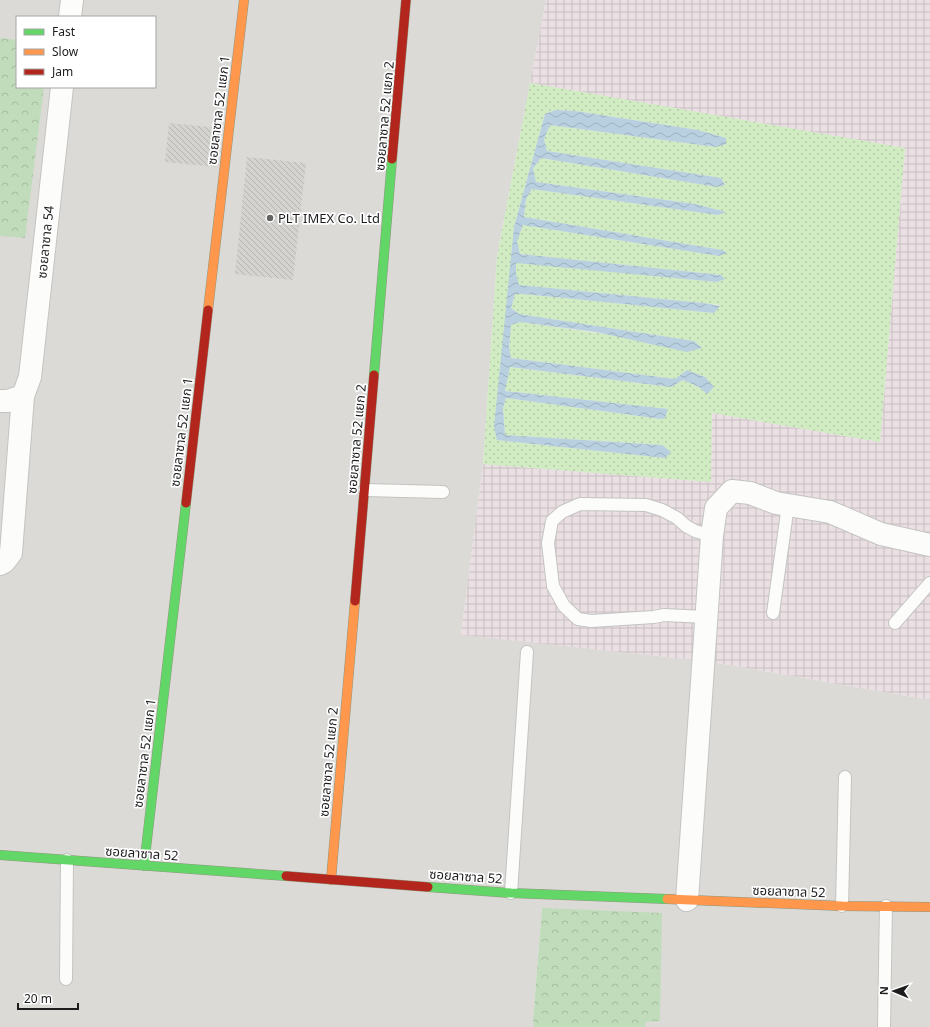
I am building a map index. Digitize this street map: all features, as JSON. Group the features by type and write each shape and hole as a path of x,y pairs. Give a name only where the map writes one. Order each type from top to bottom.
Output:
{"street":[{"path":"70,16 72,0"},
{"name":"ซอยลาซาล 52 แยก 1","path":"144,866 244,0"},
{"name":"ซอยลาซาล 52 แยก 2","path":"331,880 406,0"},
{"name":"ซอยลาซาล 54","path":"0,564 4,562 11,553 23,396 30,377 62,88"},
{"path":"0,401 8,401 23,396"},
{"path":"686,900 712,536 716,508 732,491 750,493 776,502 830,512 881,534 930,545"},
{"name":"ซอยลาซาล 52","path":"0,856 511,893 842,906 930,907"}],"lane":[{"path":"365,490 443,492"},
{"path":"706,617 664,615 648,618 592,621 578,619 564,606 553,586 548,543 552,522 562,512 580,504 646,505 662,510 678,518 686,526 695,531 712,536"},
{"path":"773,613 788,504"},
{"path":"895,623 930,584"},
{"path":"511,893 527,652"},
{"path":"842,906 845,777"},
{"path":"66,979 67,860"},
{"path":"884,1027 886,906"}],"shaded area":[{"path":"0,0 546,0 497,256 483,464 461,634 712,662 930,700 930,1027 645,1027 645,1022 660,1021 542,908 533,1021 534,1027 0,1027"},
{"path":"546,0 930,0 930,700 712,662 461,635 483,464 710,482 712,413 880,442 905,148 530,83"}],"green space":[{"path":"0,38 16,40 16,88 44,88 25,238 0,236"},
{"path":"530,83 905,148 880,442 712,413 711,482 483,464 497,257","holes":["555,110 575,111 698,130 726,138 716,147 549,125 544,139 547,151 721,178 725,184 717,187 541,158 533,168 536,182 695,204 725,212 718,215 532,189 526,199 524,217 722,250 719,256 523,225 517,241 520,254 721,275 724,279 717,282 516,262 518,285 720,305 714,313 515,294 511,308 519,314 694,341 702,348 520,322 511,325 509,348 511,358 675,379 687,371 705,377 714,387 707,394 699,387 683,380 671,387 509,367 505,391 667,409 661,419 506,398 503,408 505,435 662,445 665,458 497,440 514,227 545,114"]},
{"path":"542,908 662,913 660,1021 646,1022 645,1027 534,1027 533,1021"}],"water":[{"path":"555,110 575,111 698,130 726,138 726,144 716,147 550,125 544,139 547,151 721,178 725,185 717,187 541,158 533,168 536,182 695,204 726,212 718,215 532,189 526,199 524,217 722,250 727,253 719,256 523,225 517,241 520,254 721,275 725,279 717,282 516,263 516,274 519,285 703,303 720,306 714,313 515,294 511,308 519,314 694,341 702,348 687,352 596,332 520,322 511,325 509,348 511,358 675,379 687,370 705,377 714,387 707,394 699,387 683,380 671,387 510,367 505,391 668,409 665,418 661,419 506,398 503,408 505,435 662,445 671,452 665,458 497,440 494,427 514,227 545,114"}],"building":[{"path":"169,123 220,128 216,167 165,162"},
{"name":"PLT IMEX Co. Ltd","path":"247,157 306,163 293,280 235,274"}],"traffic: fast":[{"path":"374,375 392,159"},
{"path":"144,866 186,503"},
{"path":"0,855 286,876"},
{"path":"428,887 511,893 667,899"}],"traffic: slow":[{"path":"208,310 244,0"},
{"path":"331,880 355,601"},
{"path":"667,899 842,906 930,907"}],"traffic: jam":[{"path":"392,159 406,0"},
{"path":"186,503 208,310"},
{"path":"355,601 374,375"},
{"path":"286,876 428,887"}],"place":[{"name":"PLT IMEX Co. Ltd","path":"270,218"}]}
